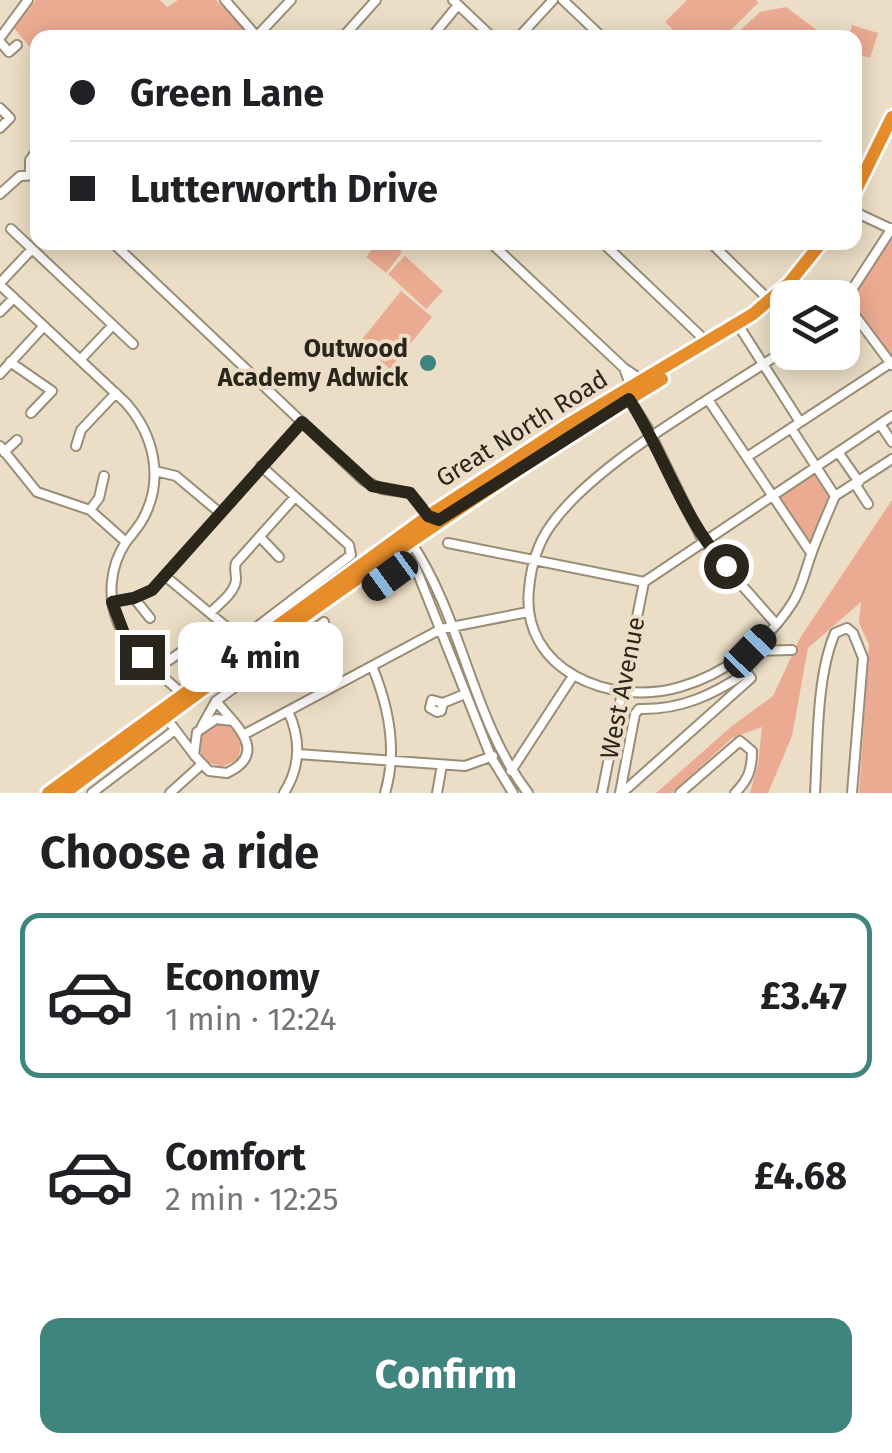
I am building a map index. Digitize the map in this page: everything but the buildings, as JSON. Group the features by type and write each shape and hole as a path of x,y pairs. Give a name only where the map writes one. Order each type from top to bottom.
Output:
{"highway":[{"path":"862,178 892,117"},
{"path":"862,194 892,133"},
{"name":"Great North Road","path":"791,280 816,250"},
{"name":"Great North Road","path":"794,280 823,250"},
{"name":"Great North Road","path":"48,793 407,537 770,305"},
{"name":"Great North Road","path":"634,389 742,331 770,306"},
{"name":"Great North Road","path":"65,793 162,713"}],"street":[{"path":"17,45 8,52 0,40 28,0"},
{"path":"225,0 252,30"},
{"path":"264,30 290,0"},
{"path":"349,30 376,0"},
{"path":"525,30 553,0"},
{"path":"563,0 595,30"},
{"path":"437,30 456,2 484,30"},
{"path":"0,108 10,118 0,128"},
{"path":"0,194 20,176 30,175"},
{"path":"859,280 892,229 862,212"},
{"path":"11,229 30,247"},
{"path":"31,250 0,284 116,393 143,426 155,471 144,516 114,568 112,602 125,636 185,697"},
{"path":"33,250 133,344"},
{"path":"120,250 364,480 382,489 410,493 432,522"},
{"path":"499,250 624,368 652,438 703,541 776,624"},
{"path":"610,250 708,343"},
{"path":"718,250 770,300"},
{"path":"0,312 14,298"},
{"path":"748,458 891,363 860,324"},
{"path":"80,360 113,325"},
{"path":"0,374 44,326"},
{"path":"742,331 800,422"},
{"path":"770,360 652,438 571,500 547,530 534,560 528,612 542,649 573,676 622,691 640,692 679,688 737,660 750,651 795,600 835,496 892,459"},
{"path":"10,362 52,392 31,413"},
{"path":"76,446 80,430 116,393"},
{"path":"709,401 811,553"},
{"path":"448,543 644,582 892,416"},
{"path":"112,602 152,590 302,422"},
{"path":"880,424 892,442"},
{"path":"791,428 835,496"},
{"path":"18,440 2,449 37,492 90,510 126,542"},
{"path":"838,452 868,504"},
{"path":"165,576 241,638 351,556 348,546 262,466"},
{"path":"155,471 176,476 219,512"},
{"path":"90,510 99,498 104,476"},
{"path":"210,613 232,590 236,562 296,497"},
{"path":"260,536 279,556"},
{"path":"407,537 435,584 502,752 528,793"},
{"path":"372,588 412,562 491,758 514,793"},
{"name":"West Avenue","path":"602,793 644,582"},
{"path":"134,598 150,618"},
{"path":"245,734 450,625 528,612"},
{"path":"194,755 199,729 216,702 324,622"},
{"path":"815,793 830,643 842,629 853,633 863,658 852,793"},
{"path":"156,669 196,642"},
{"path":"750,651 792,650"},
{"path":"128,674 142,657"},
{"path":"621,793 751,678 737,660"},
{"path":"372,666 388,712 391,761 384,793"},
{"path":"621,793 639,709 702,700 747,672"},
{"path":"512,770 573,676"},
{"path":"443,703 465,694"},
{"path":"162,713 201,765 218,773 236,768 247,753 245,734 216,702"},
{"path":"284,793 296,769 298,754 298,740 288,711"},
{"path":"92,793 175,730 199,729 216,719 232,721"},
{"path":"680,793 736,743 745,742 752,751 752,763 746,782 735,793"},
{"path":"298,754 465,766 502,752"},
{"path":"170,793 201,765"},
{"path":"437,793 442,765"}],"shaded area":[{"path":"36,0 160,0 167,7 178,0 216,0 244,30 30,30 30,47 14,28"},
{"path":"687,0 758,3 731,30 674,30 665,22"},
{"path":"786,7 817,30 741,30 760,12"},
{"path":"852,25 878,33 870,58 862,55 862,30 851,30"},
{"path":"892,236 892,362 860,315 860,285"},
{"path":"372,250 402,252 386,273 366,257"},
{"path":"405,256 443,291 426,309 388,274"},
{"path":"401,291 432,317 390,369 359,343"},
{"path":"814,472 830,497 815,538 808,543 778,496"},
{"path":"892,500 892,793 859,793 869,645 859,623 861,602 808,648 792,736 768,793 750,793 762,727 732,738 672,793 656,793 732,726 773,696 800,638"},
{"path":"217,723 233,728 242,742 238,759 222,767 204,761 198,746 203,731"}],"place":[{"name":"Outwood Academy Adwick","path":"428,363"}],"route":[{"path":"142,657 117,622 112,602 152,590 302,422 372,486 410,493 428,516 439,520 629,399 648,428 703,541 726,566"}]}
